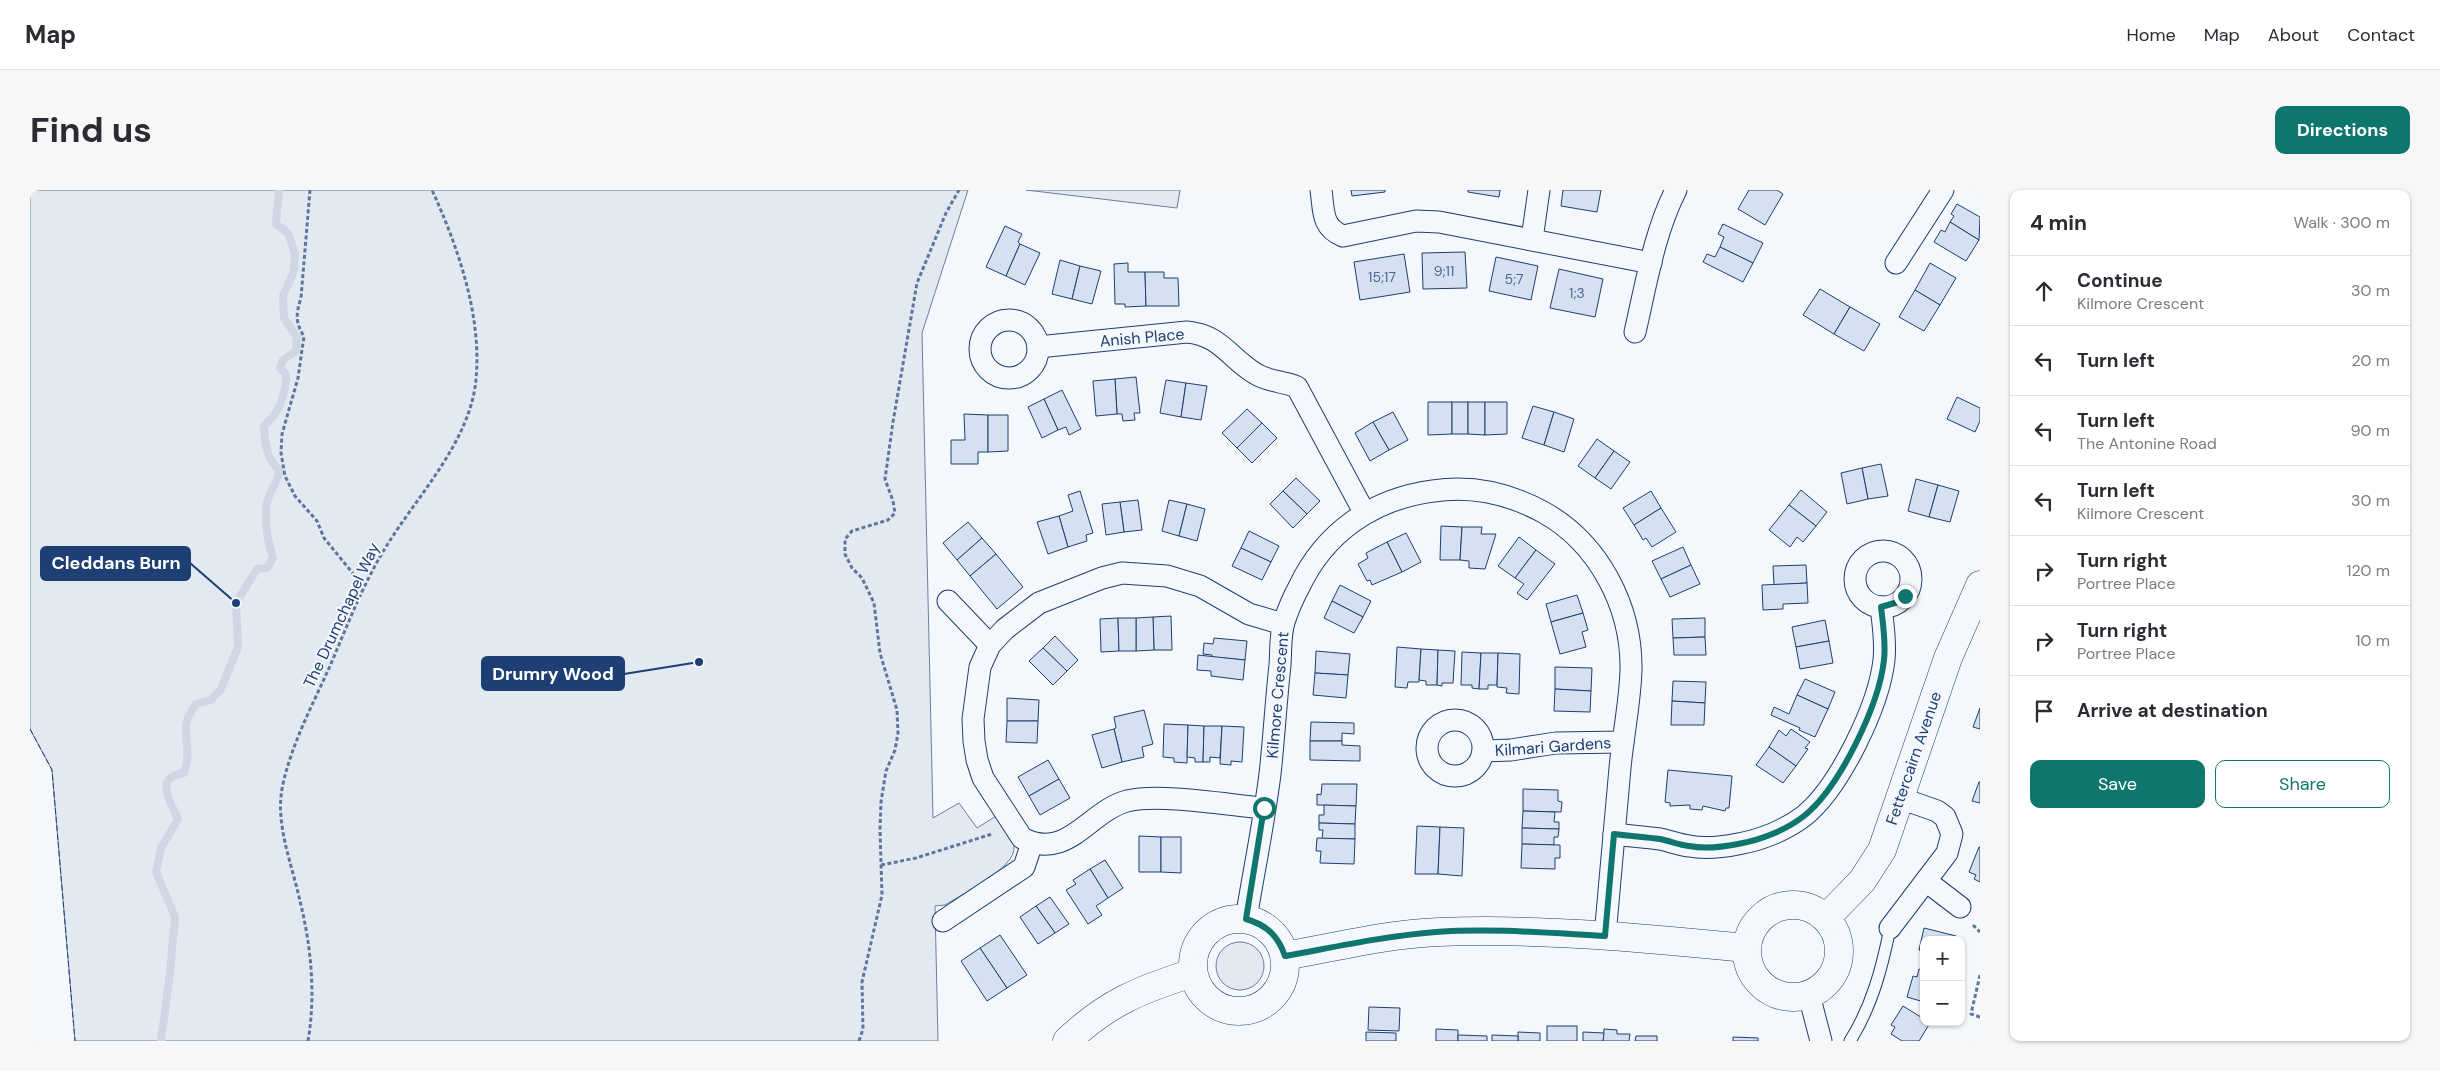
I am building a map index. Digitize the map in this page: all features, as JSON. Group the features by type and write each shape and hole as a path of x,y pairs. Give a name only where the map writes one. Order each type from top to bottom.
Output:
{"street":[{"path":"1322,190 1326,224 1333,232 1343,236 1416,221 1439,222 1651,263"},
{"path":"1532,240 1540,190"},
{"path":"1635,332 1651,263 1669,204 1676,190"},
{"path":"1896,263 1943,190"},
{"name":"Anish Place","path":"1038,347 1187,332 1200,333 1214,339 1254,373 1266,380 1297,387 1364,512"},
{"name":"Kilmore Crescent","path":"1246,919 1264,808 1283,624 1311,563 1328,541 1364,512 1419,492 1450,488 1476,488 1506,495 1528,504 1553,518 1578,537 1597,560 1611,583 1627,627 1631,672 1605,936"},
{"path":"1264,808 1167,800 1128,801 1113,807 1066,840 1051,845 1032,843 1022,838 983,778 974,741 977,683 980,667 990,645 1005,629 1039,603 1102,578 1122,573 1167,576 1200,586 1249,614 1283,624"},
{"name":"Fettercairn Avenue","path":"1826,918 1862,881 1882,850 1948,658 1980,585"},
{"path":"948,601 990,645"},
{"path":"1614,834 1661,839 1692,847 1713,847 1739,844 1764,836 1785,828 1805,815 1841,769 1858,741 1872,709 1884,660 1881,607"},
{"name":"Kilmari Gardens","path":"1483,751 1510,750 1556,743 1623,742"},
{"path":"1890,928 1947,853 1952,834 1949,825 1937,811 1900,798"},
{"path":"943,921 1024,867 1032,843"},
{"path":"1926,881 1960,907"},
{"path":"1799,905 1813,910 1826,918 1835,931 1839,946 1838,961 1828,981 1809,995 1794,998 1778,996 1764,988 1754,977 1748,963 1746,948 1750,933 1758,920 1770,911 1784,906 1799,905"},
{"path":"1231,919 1246,919 1267,928 1275,935 1285,956 1285,972 1280,988 1269,1000 1255,1009 1239,1012 1223,1009 1216,1005 1198,988 1193,973 1193,958 1197,944 1206,932 1217,924 1231,919"},
{"path":"1285,956 1377,939 1438,932 1517,931 1605,936 1746,948"},
{"path":"1067,1041 1117,1002 1149,987 1193,973"},
{"path":"1809,995 1821,1041"}],"lane":[{"path":"1850,1041 1868,1011 1883,962 1890,928"}],"path":[{"path":"310,190 301,298 297,310 297,326 304,336 298,378 282,434 281,453 286,476 295,496 317,521 324,538 364,587"},
{"name":"The Drumchapel Way","path":"308,1041 312,984 310,954 285,839 281,814 282,787 291,756 364,587 388,543 464,426 476,379 470,302 446,220 432,190"},
{"path":"860,1041 863,1029 862,982 882,896 881,802 886,771 895,750 898,733 897,710 880,653 874,604 862,578 852,568 845,554 845,539 852,531 888,520 895,513 886,478 893,422 917,283 946,213 959,190"},
{"path":"881,865 916,858 1014,827"},
{"path":"1980,975 1970,1014 1980,1017"}],"shaded area":[{"path":"30,190 968,190 922,333 933,818 959,803 977,828 996,816 1009,834 1014,846 1013,854 1007,863 987,880 945,905 935,906 938,1041 75,1041 52,770 30,729"},
{"path":"1026,190 1180,190 1177,208"},
{"path":"1235,942 1245,942 1257,949 1264,961 1264,971 1257,983 1245,990 1235,990 1227,986 1220,979 1216,971 1216,961 1220,953 1227,946"}],"building":[{"path":"1351,190 1385,190 1385,192 1352,196"},
{"path":"1468,190 1500,190 1499,197 1468,192"},
{"path":"1563,190 1601,190 1597,212 1561,206"},
{"path":"1749,190 1777,190 1783,194 1765,225 1738,209"},
{"path":"1957,204 1980,217 1979,240 1950,222 1954,216 1951,214"},
{"path":"1950,222 1979,240 1966,261 1934,242 1941,230 1945,232"},
{"path":"1723,224 1763,243 1753,263 1720,247 1724,237 1718,234"},
{"path":"1005,226 1022,234 1018,242 1020,244 1006,276 986,267"},
{"path":"1020,244 1040,253 1025,285 1006,276"},
{"path":"1720,247 1753,263 1743,282 1703,262 1707,254 1715,257"},
{"path":"1465,252 1467,288 1423,289 1422,253"},
{"path":"1404,254 1410,292 1360,300 1354,262"},
{"path":"1496,257 1538,266 1531,300 1489,291"},
{"path":"1060,260 1080,266 1072,299 1052,294"},
{"path":"1128,263 1128,272 1145,272 1146,306 1125,307 1125,304 1115,304 1114,264"},
{"path":"1930,263 1956,278 1940,305 1915,290"},
{"path":"1080,266 1101,271 1092,304 1072,299"},
{"path":"1559,269 1603,279 1595,317 1550,308"},
{"path":"1145,272 1164,272 1164,278 1178,278 1179,306 1146,306"},
{"path":"1820,289 1850,307 1834,334 1803,315"},
{"path":"1915,290 1940,305 1924,331 1899,317"},
{"path":"1850,307 1880,324 1864,351 1834,334"},
{"path":"1136,377 1140,413 1134,413 1135,420 1123,421 1122,414 1117,414 1115,379"},
{"path":"1115,379 1117,414 1096,416 1093,381"},
{"path":"1166,380 1186,383 1181,417 1160,413"},
{"path":"1186,383 1207,386 1201,420 1181,417"},
{"path":"1062,390 1081,429 1069,435 1066,427 1058,430 1044,399"},
{"path":"1957,397 1980,408 1980,421 1975,432 1947,419"},
{"path":"1044,399 1058,430 1042,438 1028,407"},
{"path":"1428,402 1452,402 1452,434 1428,435"},
{"path":"1452,402 1468,402 1468,434 1452,434"},
{"path":"1468,402 1485,402 1485,435 1468,434"},
{"path":"1485,402 1507,402 1507,434 1485,435"},
{"path":"1533,406 1554,412 1544,445 1522,438"},
{"path":"1247,409 1262,423 1237,448 1222,433"},
{"path":"1393,412 1408,440 1389,450 1373,422"},
{"path":"1554,412 1574,419 1564,452 1544,445"},
{"path":"964,414 988,415 988,452 978,452 978,464 951,464 951,440 965,440"},
{"path":"988,415 1008,415 1008,451 988,452"},
{"path":"1373,422 1389,450 1370,461 1355,433"},
{"path":"1262,423 1277,438 1252,463 1237,448"},
{"path":"1597,439 1614,451 1595,478 1578,466"},
{"path":"1614,451 1630,462 1611,489 1595,478"},
{"path":"1881,464 1888,496 1868,499 1862,468"},
{"path":"1862,468 1868,499 1847,504 1841,473"},
{"path":"1296,478 1320,501 1307,514 1283,491"},
{"path":"1916,479 1938,485 1929,517 1908,511"},
{"path":"1938,485 1959,491 1950,522 1929,517"},
{"path":"1801,490 1827,512 1816,526 1789,505"},
{"path":"1080,491 1093,533 1086,535 1087,541 1068,547 1059,516 1073,511 1068,495"},
{"path":"1283,491 1307,514 1293,528 1270,504"},
{"path":"1651,491 1661,508 1634,525 1623,508"},
{"path":"1138,500 1142,530 1124,532 1120,502"},
{"path":"1169,500 1187,504 1179,536 1162,531"},
{"path":"1120,502 1124,532 1106,535 1102,504"},
{"path":"1187,504 1205,509 1197,541 1179,536"},
{"path":"1789,505 1816,526 1803,542 1797,537 1790,547 1769,530"},
{"path":"1661,508 1676,532 1652,547 1646,538 1643,540 1634,525"},
{"path":"1059,516 1068,547 1048,554 1037,522"},
{"path":"968,522 982,538 957,560 943,543"},
{"path":"1441,526 1462,527 1460,560 1440,560"},
{"path":"1462,527 1482,527 1481,534 1496,534 1485,569 1469,568 1469,561 1460,560"},
{"path":"1249,531 1279,546 1271,562 1241,548"},
{"path":"1406,533 1421,562 1402,572 1387,542"},
{"path":"1519,537 1536,550 1515,578 1498,566"},
{"path":"982,538 996,554 970,576 957,560"},
{"path":"1387,542 1402,572 1372,585 1370,580 1367,581 1358,564 1368,558 1366,553"},
{"path":"1683,547 1691,565 1661,579 1652,561"},
{"path":"1241,548 1271,562 1262,580 1232,566"},
{"path":"1536,550 1555,564 1527,600 1517,593 1524,584 1515,578"},
{"path":"996,554 1023,587 997,609 970,576"},
{"path":"1691,565 1700,584 1670,597 1661,579"},
{"path":"1806,565 1807,583 1774,585 1773,566"},
{"path":"1807,583 1808,603 1783,604 1783,609 1763,610 1762,585"},
{"path":"1340,585 1371,601 1363,617 1332,601"},
{"path":"1577,595 1583,613 1551,622 1546,604"},
{"path":"1332,601 1363,617 1354,633 1324,618"},
{"path":"1583,613 1588,630 1582,632 1586,647 1560,654 1551,622"},
{"path":"1171,616 1172,650 1154,650 1153,617"},
{"path":"1153,617 1154,650 1136,651 1136,618"},
{"path":"1118,618 1119,651 1101,652 1100,619"},
{"path":"1118,618 1136,618 1136,651 1119,651"},
{"path":"1705,618 1705,637 1673,638 1672,619"},
{"path":"1825,620 1829,641 1796,647 1792,627"},
{"path":"1055,636 1078,660 1067,671 1043,648"},
{"path":"1705,637 1706,655 1674,655 1673,638"},
{"path":"1214,638 1247,641 1245,660 1212,657 1212,655 1203,654 1204,643 1213,644"},
{"path":"1829,641 1833,663 1800,669 1796,647"},
{"path":"1397,647 1421,649 1419,682 1408,682 1407,688 1395,687"},
{"path":"1043,648 1067,671 1053,685 1029,661"},
{"path":"1421,649 1438,650 1437,685 1426,685 1426,681 1419,680"},
{"path":"1438,650 1455,651 1453,683 1442,683 1442,686 1437,685"},
{"path":"1316,651 1350,654 1348,675 1315,673"},
{"path":"1462,652 1481,653 1479,689 1472,688 1472,685 1461,685"},
{"path":"1481,653 1498,653 1497,685 1488,685 1488,689 1479,689"},
{"path":"1498,653 1520,654 1519,694 1506,693 1507,688 1497,687"},
{"path":"1198,655 1245,660 1243,680 1211,676 1211,671 1197,670"},
{"path":"1555,667 1592,668 1591,691 1555,689"},
{"path":"1315,673 1348,675 1346,698 1313,695"},
{"path":"1805,679 1835,692 1828,709 1797,695"},
{"path":"1673,681 1706,682 1705,703 1672,701"},
{"path":"1555,689 1591,691 1590,712 1554,711"},
{"path":"1797,695 1828,709 1815,737 1771,715 1774,707 1789,714"},
{"path":"1007,698 1039,700 1038,721 1007,721"},
{"path":"1672,701 1705,703 1704,725 1671,725"},
{"path":"1980,708 1980,729 1973,727"},
{"path":"1144,710 1153,744 1142,747 1144,757 1122,762 1114,729 1116,728 1114,717"},
{"path":"1007,721 1038,721 1037,743 1006,742"},
{"path":"1311,722 1354,723 1354,734 1342,733 1342,741 1310,741"},
{"path":"1164,724 1188,725 1187,763 1174,762 1174,758 1163,757"},
{"path":"1188,725 1204,726 1203,762 1195,762 1195,758 1187,757"},
{"path":"1204,726 1222,726 1220,758 1210,757 1210,762 1203,762"},
{"path":"1222,726 1244,727 1242,762 1231,761 1231,765 1220,764"},
{"path":"1114,729 1122,762 1102,768 1092,735"},
{"path":"1791,729 1810,742 1805,748 1808,749 1796,766 1769,747 1779,730 1786,736"},
{"path":"1310,741 1342,741 1342,745 1360,746 1360,761 1310,760"},
{"path":"1769,747 1796,766 1783,783 1756,765"},
{"path":"1048,760 1059,779 1029,796 1018,777"},
{"path":"1668,770 1732,776 1729,808 1726,808 1725,811 1703,806 1702,810 1690,809 1690,805 1670,806 1670,803 1665,802"},
{"path":"1059,779 1070,798 1040,815 1029,796"},
{"path":"1980,782 1980,803 1972,801"},
{"path":"1322,784 1357,784 1356,806 1317,805 1317,794 1321,795"},
{"path":"1523,789 1558,790 1558,801 1562,802 1561,812 1523,811"},
{"path":"1324,805 1356,806 1355,824 1319,823 1319,815 1324,815"},
{"path":"1523,811 1555,812 1554,822 1559,822 1559,829 1522,828"},
{"path":"1319,823 1355,824 1355,839 1322,839 1323,830 1319,830"},
{"path":"1417,826 1440,827 1438,874 1415,874"},
{"path":"1440,827 1464,828 1462,876 1438,874"},
{"path":"1522,828 1559,829 1558,837 1554,837 1554,845 1522,844"},
{"path":"1139,836 1161,837 1161,872 1139,872"},
{"path":"1161,837 1181,837 1181,873 1161,872"},
{"path":"1317,838 1355,839 1354,864 1320,863 1321,851 1316,851"},
{"path":"1522,844 1560,845 1560,858 1555,858 1555,869 1521,868"},
{"path":"1979,847 1980,882 1974,879 1976,875 1969,872"},
{"path":"1105,860 1123,888 1108,898 1090,869"},
{"path":"1090,869 1108,898 1096,906 1102,915 1088,924 1066,890 1076,884 1073,880"},
{"path":"1050,897 1069,924 1055,933 1036,906"},
{"path":"1036,906 1055,933 1038,944 1020,917"},
{"path":"1924,928 1956,936 1922,936"},
{"path":"1000,935 1027,975 1007,988 980,948"},
{"path":"980,948 1007,988 987,1001 961,961"},
{"path":"1919,969 1920,1001 1907,997 1913,976 1917,977"},
{"path":"1903,1006 1920,1017 1920,1026 1928,1026 1919,1041 1902,1041 1891,1034 1895,1027 1891,1025"},
{"path":"1369,1007 1400,1008 1399,1031 1368,1030"},
{"path":"1547,1026 1577,1026 1577,1041 1547,1041"},
{"path":"1436,1029 1458,1030 1458,1041 1436,1041"},
{"path":"1604,1029 1617,1030 1617,1034 1630,1034 1629,1041 1603,1041"},
{"path":"1366,1032 1396,1033 1396,1041 1366,1041"},
{"path":"1518,1032 1540,1033 1540,1041 1518,1041"},
{"path":"1583,1032 1604,1033 1603,1041 1583,1041"},
{"path":"1458,1035 1487,1036 1487,1041 1458,1041"},
{"path":"1492,1035 1518,1036 1518,1041 1492,1041"},
{"path":"1636,1036 1657,1036 1657,1041 1635,1041"},
{"path":"1733,1037 1758,1038 1758,1041 1733,1041"}],"waterway":[{"path":"161,1041 175,917 156,872 161,848 178,819 168,797 166,785 169,780 184,773 187,758 186,728 189,714 196,704 211,700 221,689 238,647 236,603 257,569 267,568 273,558 269,544 266,510 269,496 280,471 267,451 264,426 270,421 281,402 285,389 286,374 280,368 283,360 296,351 297,337 284,318 283,296 294,271 295,254 288,233 276,224 279,190"}],"fence":[{"path":"30,729 52,770 75,1041"}],"place":[{"name":"Cleddans Burn","path":"236,603"},
{"name":"Drumry Wood","path":"699,662"}],"route":[{"path":"1264,808 1246,919 1257,922 1275,935 1282,945 1285,956 1377,939 1438,932 1517,931 1605,936 1614,834 1661,839 1692,847 1713,847 1739,844 1764,836 1785,828 1805,815 1826,791 1858,741 1872,709 1884,660 1881,607 1890,606 1905,596"}]}
